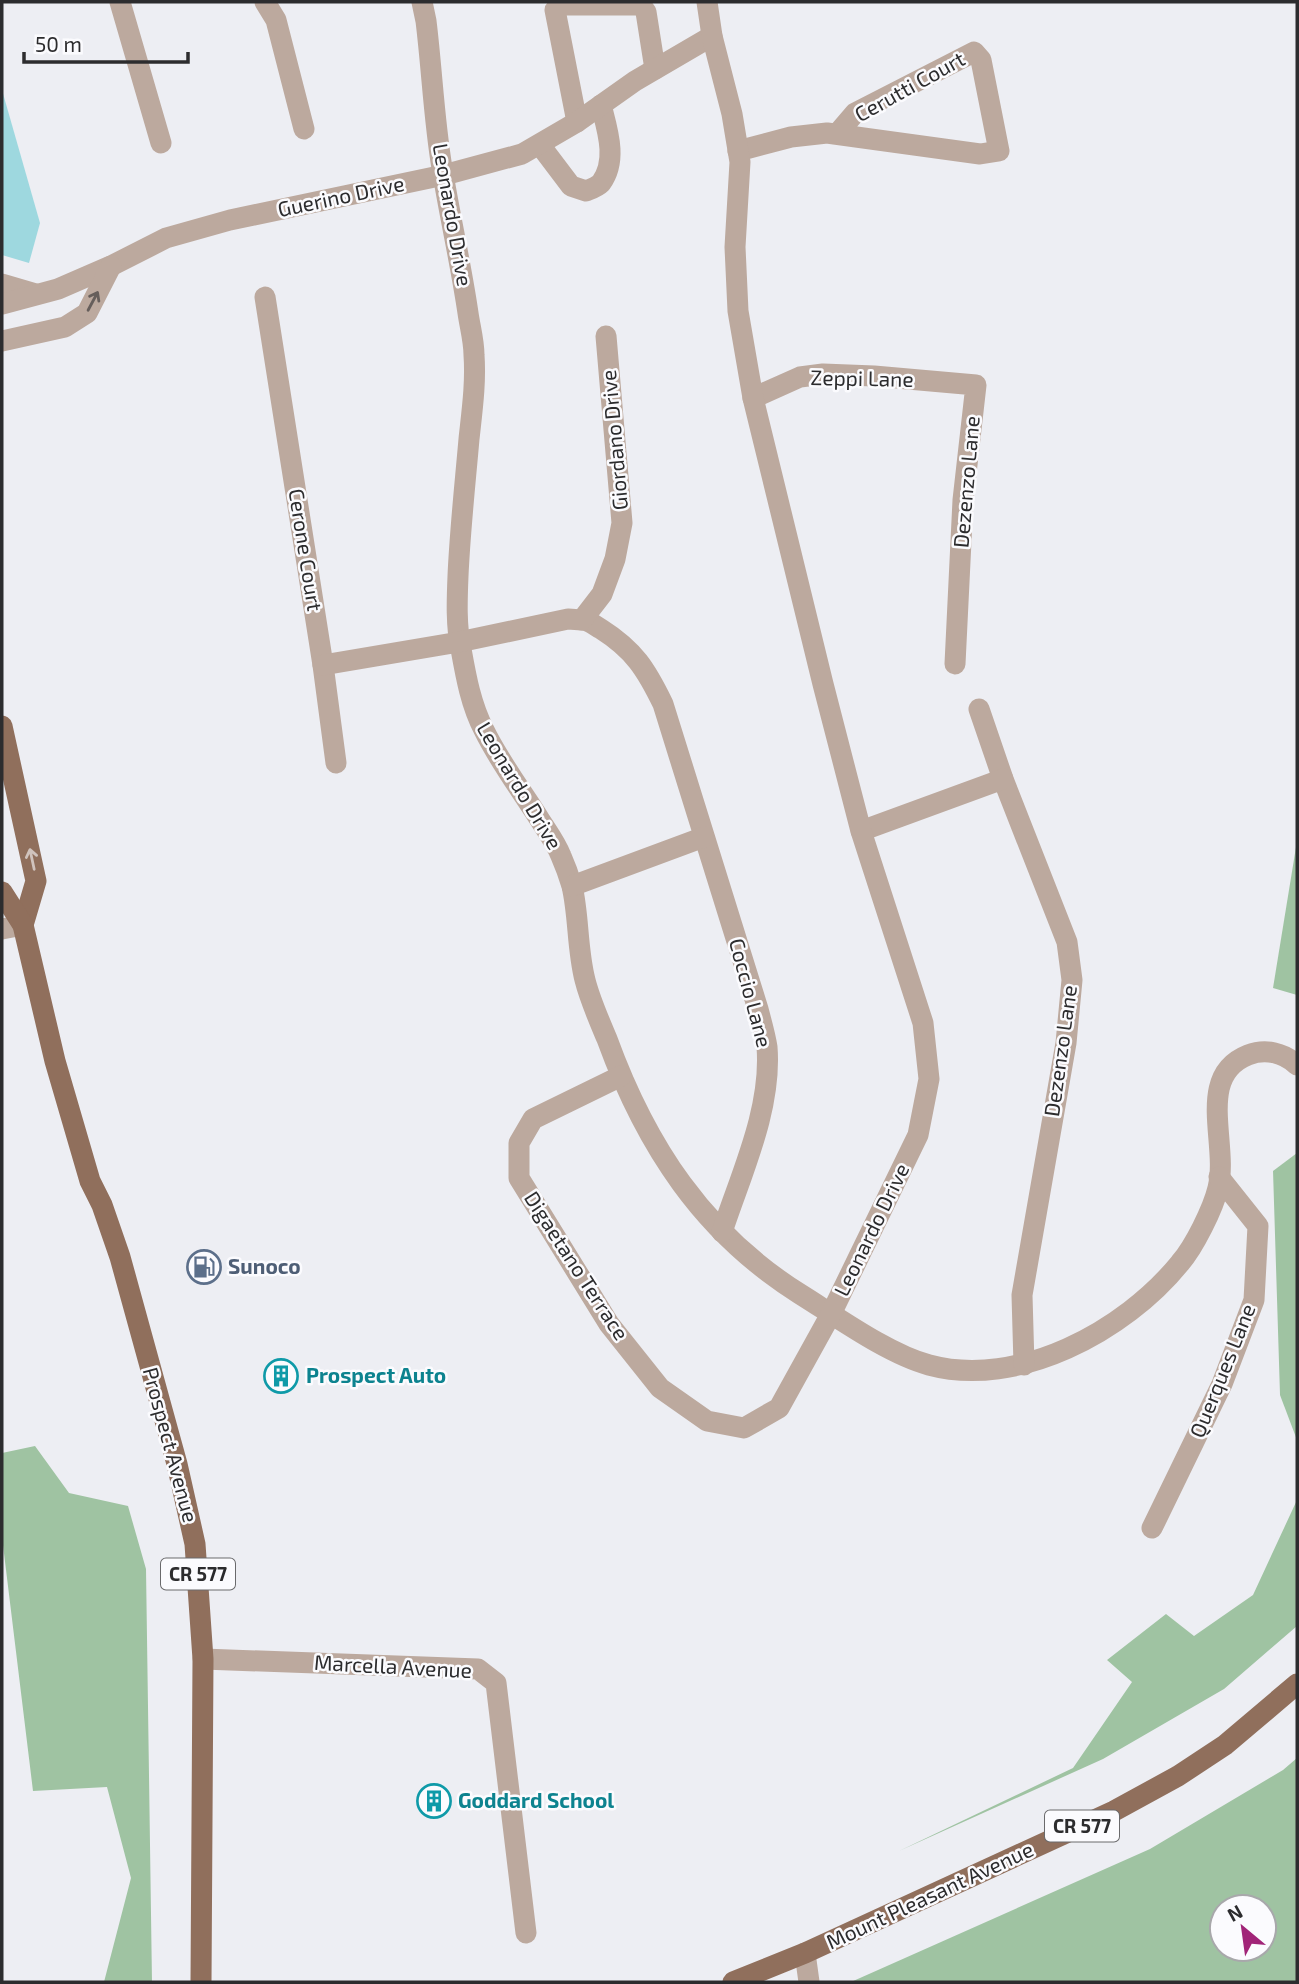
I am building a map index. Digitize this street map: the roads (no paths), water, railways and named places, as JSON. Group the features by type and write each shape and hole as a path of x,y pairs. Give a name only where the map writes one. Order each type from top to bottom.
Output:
{"main road":[{"name":"Prospect Avenue","path":"2,726 36,881 12,927"},
{"name":"Prospect Avenue","path":"2,892 90,1181 113,1231 177,1464 195,1544 203,1659 201,1982"},
{"name":"Mount Pleasant Avenue","path":"733,1982 805,1953 1114,1811 1178,1776 1225,1745 1297,1685"}],"street":[{"path":"120,2 160,142"},
{"path":"265,2 276,20 304,129"},
{"name":"Leonardo Drive","path":"422,2 444,175 463,274 474,354 474,393 457,600 459,642 471,700 484,732 559,850 572,886 585,980 621,1076 646,1129 683,1188 722,1231 770,1275 894,1351 926,1364 957,1370 989,1371 1024,1365 1068,1348 1125,1317 1183,1260 1199,1232 1218,1188 1221,1152 1217,1090 1232,1064 1259,1052 1275,1052 1297,1065"},
{"name":"Leonardo Drive","path":"707,2 740,162 735,247 738,311 753,398 861,831 923,1023 929,1079 918,1135 831,1314"},
{"path":"577,122 555,10 560,5 641,5 646,12 655,69"},
{"name":"Guerino Drive","path":"2,304 58,289 166,238 230,220 444,175 522,154 712,36"},
{"name":"Cerutti Court","path":"738,152 791,137 827,133 980,154 999,150 981,60 974,52 855,113 837,134"},
{"path":"540,145 571,186 586,191 600,185 609,165 609,136 601,105"},
{"path":"2,341 65,327 87,313 111,266"},
{"path":"2,284 38,295"},
{"name":"Cerone Court","path":"265,297 336,763"},
{"name":"Giordano Drive","path":"582,620 602,594 615,559 622,523 606,336"},
{"name":"Zeppi Lane","path":"753,398 800,377 823,374 976,385"},
{"name":"Dezenzo Lane","path":"955,664 963,500 976,385"},
{"path":"323,665 459,642 568,619 582,620"},
{"name":"Coccio Lane","path":"582,620 587,620 612,636 633,654 649,675 663,704 758,1009 767,1046 766,1087 760,1120 722,1231"},
{"name":"Dezenzo Lane","path":"979,709 1003,779 1067,942 1072,980 1066,1043 1022,1295 1024,1365"},
{"path":"861,831 1003,779"},
{"path":"572,886 704,837"},
{"name":"Digaetano Terrace","path":"621,1076 533,1119 519,1143 519,1178 609,1324 660,1388 707,1421 744,1428 779,1408 831,1314"},
{"name":"Querques Lane","path":"1152,1528 1222,1384 1254,1300 1258,1226 1219,1177"},
{"name":"Marcella Avenue","path":"203,1659 478,1669 496,1684 526,1933"},
{"path":"805,1953 809,1982"}],"water":[{"path":"2,90 40,223 29,263 2,255"}],"place":[{"name":"Sunoco","path":"204,1267"},
{"name":"Prospect Auto","path":"281,1376"},
{"name":"Goddard School","path":"434,1801"}]}
